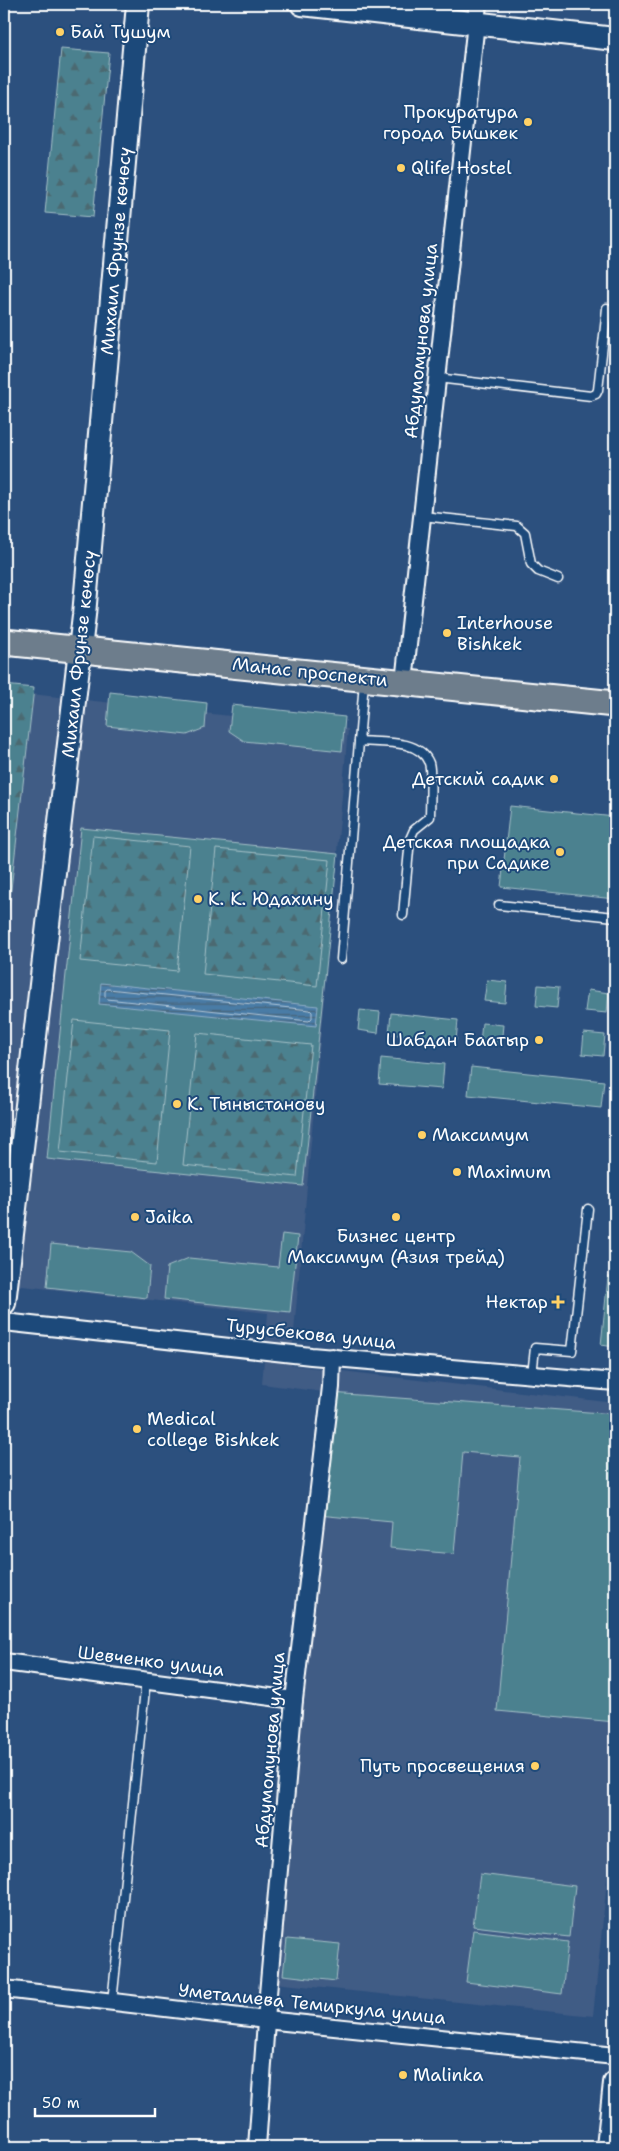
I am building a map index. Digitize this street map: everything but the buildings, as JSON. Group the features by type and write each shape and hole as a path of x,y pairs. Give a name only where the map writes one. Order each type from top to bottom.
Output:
{"main road":[{"name":"Михаил Фрунзе көчөсү","path":"4,1304 80,649 138,4"},
{"path":"315,4 477,14 615,39"},
{"name":"Манас проспекти","path":"4,642 615,704"},
{"path":"608,2147 615,2083"}],"street":[{"name":"Абдумомунова улица","path":"404,682 477,14"},
{"name":"Турусбекова улица","path":"4,1322 332,1357 615,1382"},
{"name":"Абдумомунова улица","path":"257,2147 266,2020 294,1700 331,1387 332,1357"},
{"name":"Шевченко улица","path":"4,1662 294,1700"},
{"name":"Уметалиева Темиркула улица","path":"4,1990 266,2020 615,2056"}],"lane":[{"path":"437,378 591,396 596,394 607,308"},
{"path":"422,516 517,526 525,533 531,564 538,572 558,579"},
{"path":"341,959 364,678"},
{"path":"359,741 408,745 420,751 430,763 430,817 414,830 410,839 403,916"},
{"path":"499,905 615,917"},
{"path":"532,1375 535,1348 572,1351 588,1209"},
{"path":"112,2002 146,1680"}],"shaded area":[{"path":"4,691 348,729 291,1365 615,1403 615,1802 593,2016 274,1983 331,1393 262,1384 268,1313 4,1284"}],"green space":[{"path":"61,49 109,53 93,217 45,213"},
{"path":"4,685 34,688 4,950 4,805 7,772 4,771"},
{"path":"110,692 207,703 205,728 187,735 107,726"},
{"path":"232,705 345,717 342,751 244,741 229,731"},
{"name":"Детская площадка при Садике","path":"510,806 615,817 615,899 501,887"},
{"path":"81,828 338,854 303,1186 47,1159"},
{"path":"93,836 190,846 177,971 80,961"},
{"path":"216,849 330,860 317,986 203,974"},
{"path":"487,980 507,982 505,1003 484,1001"},
{"path":"538,985 559,987 557,1008 536,1006"},
{"path":"588,990 609,993 607,1013 585,1011"},
{"path":"360,1010 380,1012 378,1033 358,1030"},
{"path":"391,1013 458,1020 456,1041 389,1034"},
{"path":"74,1020 170,1030 157,1162 60,1152"},
{"path":"482,1023 503,1025 501,1045 480,1043"},
{"path":"197,1033 311,1045 297,1177 183,1165"},
{"path":"584,1033 605,1035 603,1056 582,1054"},
{"path":"381,1058 444,1064 442,1089 379,1084"},
{"path":"471,1067 604,1081 601,1108 468,1095"},
{"path":"282,1234 298,1236 290,1312 164,1299 167,1267 189,1258 278,1267"},
{"path":"51,1244 131,1252 150,1266 147,1298 47,1287"},
{"path":"608,1277 615,1277 615,1347 601,1345"},
{"path":"331,1393 615,1414 615,1722 497,1711 520,1457 463,1452 454,1554 390,1548 392,1522 318,1515"},
{"path":"480,1874 575,1886 569,1937 473,1926"},
{"path":"473,1930 568,1942 562,1994 466,1982"},
{"path":"287,1939 340,1944 336,1981 283,1975"}],"water":[{"path":"101,983 318,1006 316,1026 99,1004"}],"place":[{"name":"Бай Тушум","path":"60,32"},
{"name":"Прокуратура города Бишкек","path":"528,122"},
{"name":"Qlife Hostel","path":"401,168"},
{"name":"Interhouse Bishkek","path":"447,633"},
{"name":"Детский садик","path":"554,779"},
{"name":"Детская площадка при Садике","path":"560,852"},
{"name":"К. К. Юдахину","path":"198,899"},
{"name":"Шабдан Баатыр","path":"539,1040"},
{"name":"К. Тыныстанову","path":"177,1104"},
{"name":"Максимум","path":"422,1135"},
{"name":"Maximum","path":"457,1172"},
{"name":"Jaika","path":"135,1217"},
{"name":"Бизнес центр Максимум (Азия трейд)","path":"396,1217"},
{"name":"Нектар","path":"558,1302"},
{"name":"Medical college Bishkek","path":"137,1429"},
{"name":"Путь просвещения","path":"535,1766"},
{"name":"Malinka","path":"403,2075"}]}
